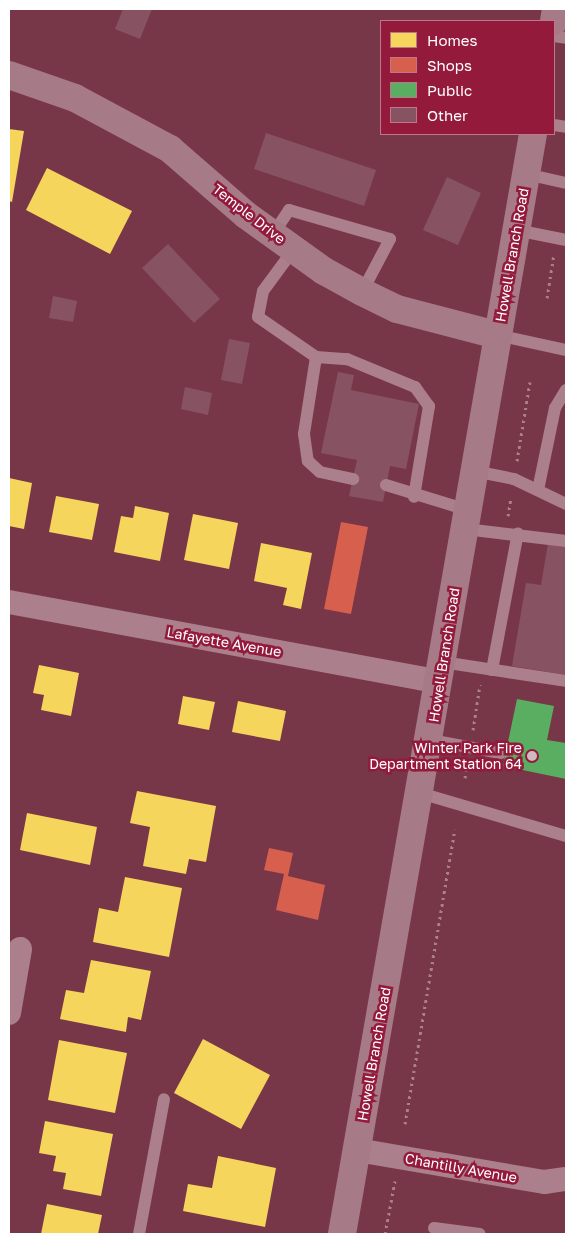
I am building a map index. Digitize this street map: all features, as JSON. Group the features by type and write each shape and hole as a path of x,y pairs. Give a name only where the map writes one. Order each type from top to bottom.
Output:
{"main road":[{"name":"Temple Drive","path":"9,75 75,98 170,149 283,242 362,292 397,309 497,335"},
{"name":"Howell Branch Road","path":"342,1234 430,740 497,335 533,135"}],"street":[{"name":"Lafayette Avenue","path":"9,602 441,672"},
{"path":"9,1013 20,949"},
{"name":"Chantilly Avenue","path":"357,1150 544,1182 566,1179"}],"lane":[{"path":"526,174 566,183"},
{"path":"362,292 390,239 289,210 283,242 263,291 258,317 316,357 347,359 415,387 428,406 414,497"},
{"path":"516,230 566,240"},
{"path":"497,335 566,350"},
{"path":"316,357 304,434 308,461 320,472 353,479"},
{"path":"538,490 555,408 566,390"},
{"path":"474,471 538,490 566,504"},
{"path":"386,485 466,519 518,533 566,541"},
{"path":"492,670 518,533"},
{"path":"441,672 492,670 566,681"},
{"path":"430,740 501,753"},
{"path":"420,793 566,836"},
{"path":"139,1234 164,1099"},
{"path":"434,1228 480,1234"}],"path":[{"path":"547,298 555,251"},
{"path":"404,1124 456,829"},
{"path":"385,1234 394,1178"}],"building: Homes":[{"path":"9,129 24,131 12,202 9,201"},
{"path":"47,168 132,211 110,254 26,210"},
{"path":"9,478 32,483 24,529 9,526"},
{"path":"56,496 99,504 92,540 49,532"},
{"path":"135,506 169,513 160,561 114,552 121,516 133,518"},
{"path":"193,514 238,523 229,569 184,560"},
{"path":"261,543 312,553 301,609 283,605 287,588 254,581"},
{"path":"39,665 79,673 71,716 41,710 44,695 33,693"},
{"path":"183,696 215,702 209,730 178,724"},
{"path":"238,701 286,711 280,741 232,732"},
{"path":"137,791 216,806 206,862 189,859 186,874 143,866 150,827 130,823"},
{"path":"27,813 97,827 90,865 20,850"},
{"path":"125,877 182,888 169,957 93,942 99,908 118,912"},
{"path":"91,960 151,971 141,1020 128,1017 126,1032 60,1019 66,990 84,993"},
{"path":"203,1039 270,1075 241,1129 174,1093"},
{"path":"59,1040 127,1053 115,1113 48,1100"},
{"path":"45,1121 113,1134 101,1196 63,1189 66,1173 53,1171 56,1156 39,1153"},
{"path":"218,1156 276,1168 265,1227 183,1211 188,1184 212,1188"},
{"path":"47,1204 102,1215 98,1234 41,1234"}],"building: Shops":[{"path":"341,522 368,527 351,614 324,609"},
{"path":"269,848 293,853 288,876 325,885 318,920 276,910 284,874 264,870"}],"building: Public":[{"path":"517,699 554,706 547,740 566,743 566,779 503,766"}],"building: Other":[{"path":"123,9 152,9 140,39 115,29"},
{"path":"266,133 376,170 364,206 254,169"},
{"path":"447,177 481,193 458,245 423,230"},
{"path":"168,244 220,299 194,323 142,268"},
{"path":"53,296 77,301 73,322 49,318"},
{"path":"229,339 250,343 242,384 221,380"},
{"path":"338,372 354,375 351,390 419,404 406,469 390,466 383,502 349,496 357,460 321,453"},
{"path":"185,387 212,393 208,415 181,409"},
{"path":"548,543 566,546 566,675 512,666 526,583 541,585"}],"place":[{"name":"Winter Park Fire Department Station 64","path":"532,756"}]}
